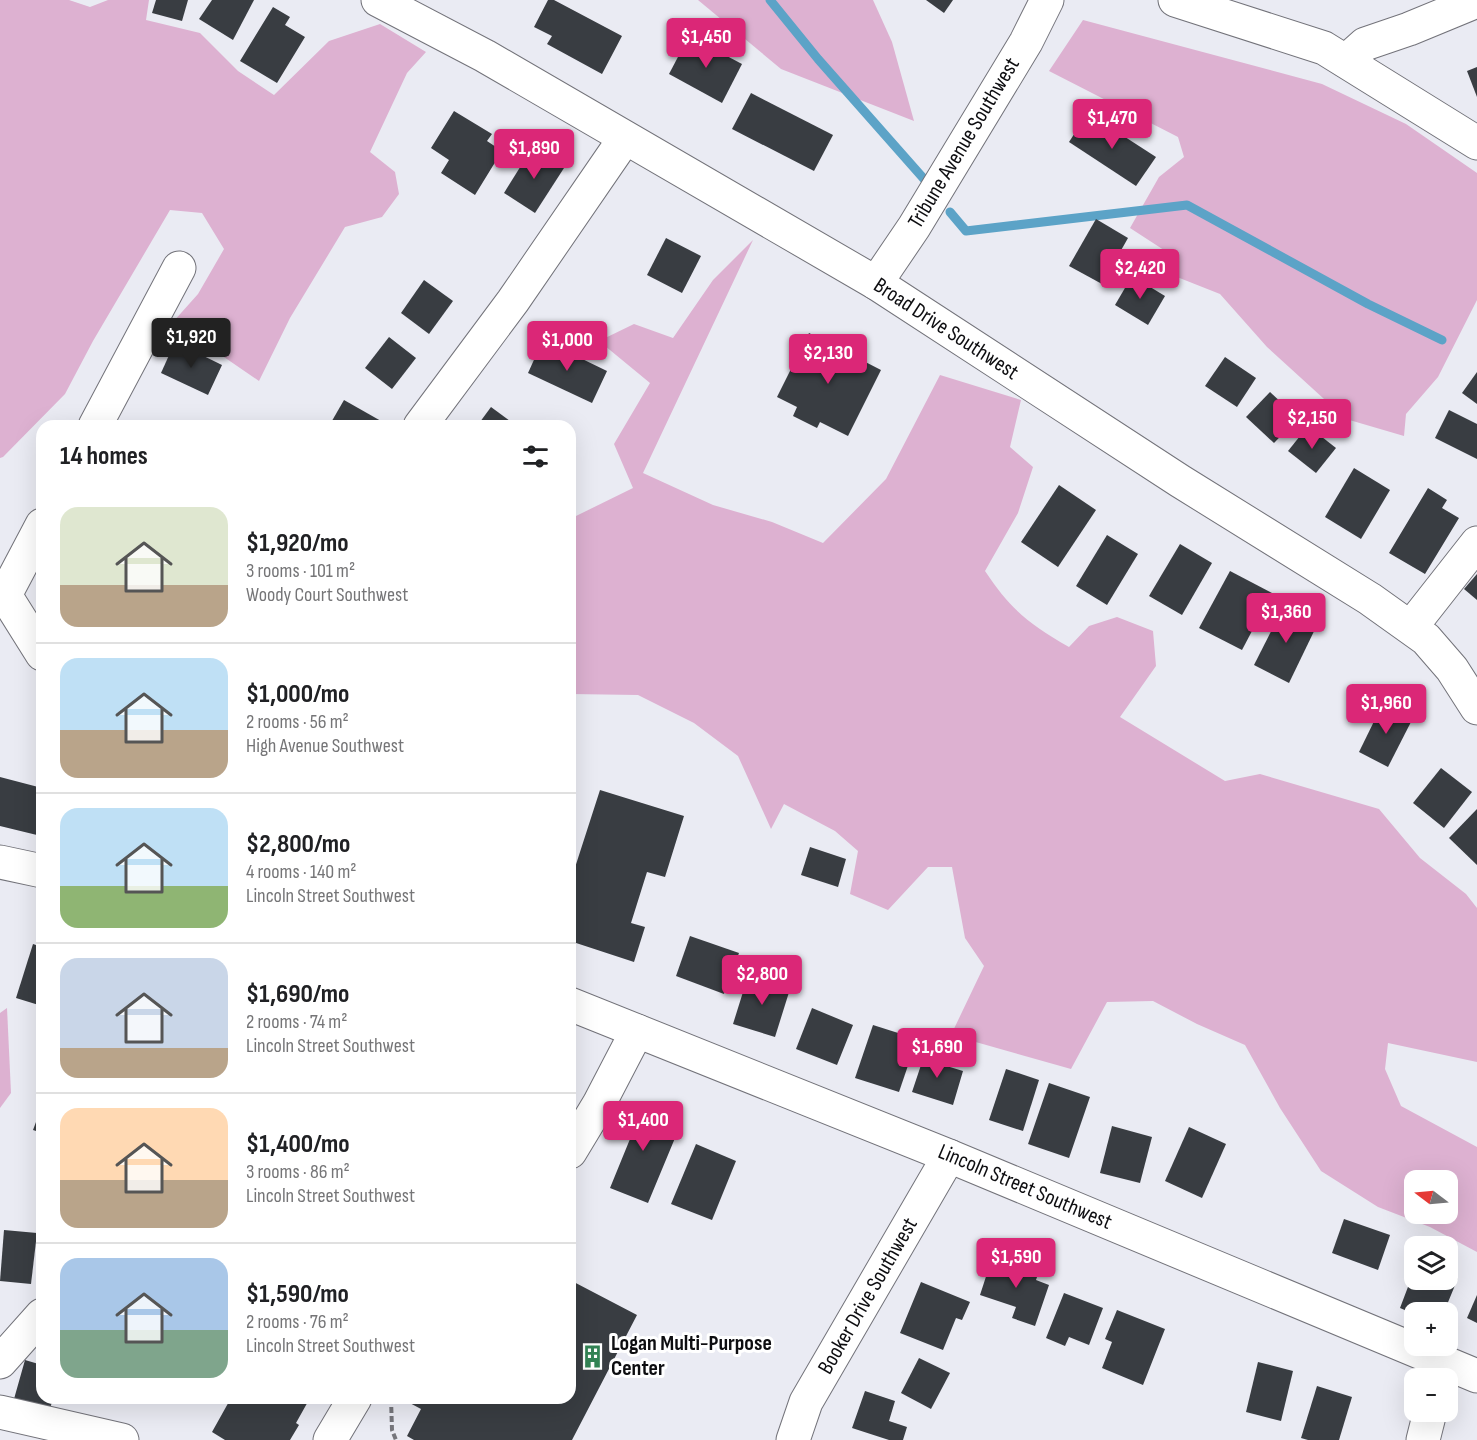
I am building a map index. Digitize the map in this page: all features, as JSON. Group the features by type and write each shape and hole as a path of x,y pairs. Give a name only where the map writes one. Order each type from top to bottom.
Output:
{"street":[{"name":"Broad Drive Southwest","path":"378,0 485,56 876,283 1180,481 1370,599 1426,639 1452,669 1477,708"},
{"name":"Tribune Avenue Southwest","path":"876,283 926,207 1026,42 1047,0"},
{"path":"1175,0 1324,48 1477,143"},
{"path":"1346,61 1365,44 1477,1"},
{"path":"424,420 513,301 625,138"},
{"path":"98,420 179,268"},
{"path":"36,535 3,591 36,644"},
{"path":"1411,627 1477,543"},
{"path":"0,862 36,870"},
{"name":"Lincoln Street Southwest","path":"576,1007 949,1156 1436,1368"},
{"path":"576,1142 599,1104 637,1031"},
{"name":"Booker Drive Southwest","path":"793,1440 806,1401 949,1156"},
{"path":"0,1362 36,1322"},
{"name":"Lincoln Street Southwest","path":"1458,1373 1477,1376"},
{"path":"330,1440 351,1404"},
{"path":"0,1412 122,1440"},
{"path":"1423,1440 1428,1422"}],"path":[{"path":"391,1404 392,1431 396,1440"}],"shaded area":[{"path":"0,0 69,0 90,7 108,0 149,0 146,20 200,33 238,71 274,95 329,41 380,24 426,52 407,73 370,152 395,172 399,194 382,217 345,227 290,318 259,381 173,322 198,294 224,249 202,213 170,210 93,341 65,394 39,420 36,420 36,423 0,458"},
{"path":"698,0 873,0 892,42 914,121 781,69"},
{"path":"1083,20 1322,84 1406,124 1477,173 1477,300 1438,377 1406,414 1404,436 1346,419 1267,347 1220,294 1177,277 1170,254 1130,228 1159,177 1184,157 1178,137 1049,71"},
{"path":"753,240 643,473 713,505 772,522 823,543 886,479 940,375 1021,400 1010,447 1033,467 1018,513 985,571 1003,596 1032,623 1069,647 1089,626 1117,617 1153,631 1156,666 1120,717 1225,781 1260,774 1379,809 1420,858 1466,894 1477,908 1477,1062 1388,1043 1385,1069 1401,1106 1477,1147 1477,1252 1458,1242 1458,1236 1447,1236 1422,1224 1458,1224 1458,1170 1404,1170 1404,1217 1378,1207 1321,1171 1280,1108 1245,1045 1153,1001 1107,1002 1071,1069 951,1035 984,966 965,938 952,867 928,867 888,910 850,894 858,851 835,831 784,804 771,829 738,756 694,723 638,695 576,694 576,516 633,488 614,444 650,383 599,341 634,324 673,338 713,280"},
{"path":"7,1008 11,1093 0,1108 0,1013"}],"building":[{"path":"156,0 188,0 182,21 152,13"},
{"path":"212,0 254,0 233,40 199,19"},
{"path":"548,0 554,0 622,36 602,74 547,44 552,36 534,27"},
{"path":"926,0 953,0 944,13"},
{"path":"273,7 290,17 285,25 305,37 277,83 240,61"},
{"path":"689,36 742,64 722,103 669,74"},
{"path":"1477,67 1477,97 1467,71"},
{"path":"751,93 833,135 814,171 732,129"},
{"path":"454,111 492,134 487,141 502,151 475,195 441,173 449,160 431,148"},
{"path":"1088,113 1156,157 1136,186 1069,142"},
{"path":"532,148 564,168 535,213 504,193"},
{"path":"1096,219 1128,238 1102,284 1069,266"},
{"path":"666,238 701,256 682,293 647,275"},
{"path":"1132,276 1165,296 1148,325 1115,305"},
{"path":"424,280 453,301 429,334 401,313"},
{"path":"809,333 881,370 848,436 820,422 817,428 793,416 797,407 777,397"},
{"path":"389,337 416,358 392,389 365,368"},
{"path":"543,340 607,371 592,403 528,373"},
{"path":"175,342 222,365 208,395 161,373"},
{"path":"1225,357 1256,378 1237,407 1205,386"},
{"path":"1477,372 1477,404 1462,393"},
{"path":"1270,392 1298,418 1274,443 1246,417"},
{"path":"344,400 379,420 332,420"},
{"path":"491,407 509,420 481,420"},
{"path":"1449,410 1477,424 1477,459 1435,438"},
{"path":"1308,426 1336,448 1316,473 1288,451"},
{"path":"1354,468 1390,490 1361,539 1325,517"},
{"path":"1059,485 1096,510 1058,567 1021,542"},
{"path":"1428,488 1447,500 1442,508 1459,518 1425,574 1389,553"},
{"path":"1107,535 1138,554 1107,605 1076,586"},
{"path":"1180,544 1212,563 1182,615 1149,596"},
{"path":"1230,571 1272,593 1242,650 1199,628"},
{"path":"1477,574 1477,600 1464,589"},
{"path":"1284,606 1318,623 1289,683 1254,665"},
{"path":"1383,703 1413,718 1388,767 1359,752"},
{"path":"1441,768 1472,792 1444,828 1413,803"},
{"path":"0,777 36,786 36,835 0,826"},
{"path":"600,790 684,816 665,877 647,872 631,923 645,927 634,962 576,943 576,864"},
{"path":"1477,809 1477,865 1449,838"},
{"path":"810,847 846,859 838,887 801,875"},
{"path":"690,936 739,953 724,994 676,976"},
{"path":"33,944 36,945 36,1004 16,998"},
{"path":"748,976 790,989 775,1037 733,1024"},
{"path":"812,1008 853,1025 837,1065 796,1049"},
{"path":"873,1025 917,1039 899,1092 855,1078"},
{"path":"927,1047 944,1053 940,1064 963,1071 953,1105 912,1092"},
{"path":"1006,1069 1039,1080 1023,1131 989,1120"},
{"path":"1049,1083 1090,1097 1069,1158 1028,1144"},
{"path":"628,1104 680,1126 648,1203 610,1188 630,1139 615,1133"},
{"path":"1112,1126 1152,1137 1140,1183 1100,1173"},
{"path":"1189,1127 1226,1144 1202,1198 1165,1181"},
{"path":"696,1144 736,1161 712,1220 671,1204"},
{"path":"1344,1219 1390,1235 1378,1270 1332,1253"},
{"path":"4,1230 36,1233 31,1284 0,1281"},
{"path":"993,1255 1039,1271 1036,1280 1049,1285 1035,1326 1012,1318 1016,1307 980,1295"},
{"path":"921,1282 970,1302 962,1320 956,1318 943,1350 900,1333"},
{"name":"Logan Multi-Purpose Center","path":"576,1283 637,1315 572,1440 414,1440 407,1436 421,1409 412,1404 576,1404"},
{"path":"1407,1290 1453,1290 1448,1302 1404,1302 1404,1310 1400,1308"},
{"path":"1064,1293 1103,1308 1089,1345 1069,1337 1065,1346 1046,1338"},
{"path":"1477,1295 1477,1323 1467,1318"},
{"path":"1117,1310 1165,1329 1143,1385 1102,1368 1112,1342 1105,1339"},
{"path":"919,1358 950,1373 931,1409 901,1393"},
{"path":"25,1360 36,1363 36,1404 51,1404 50,1409 14,1399"},
{"path":"1258,1362 1293,1371 1281,1421 1246,1412"},
{"path":"1317,1386 1352,1397 1339,1440 1301,1438"},
{"path":"865,1391 895,1401 889,1421 907,1427 903,1440 889,1440 852,1428"},
{"path":"228,1404 307,1404 296,1423 299,1425 290,1440 225,1440 212,1432"}],"waterway":[{"path":"770,0 818,59 924,179"},
{"path":"950,212 966,231 1187,205 1368,304 1442,340"}],"place":[{"name":"Logan Multi-Purpose Center","path":"593,1356"}]}
